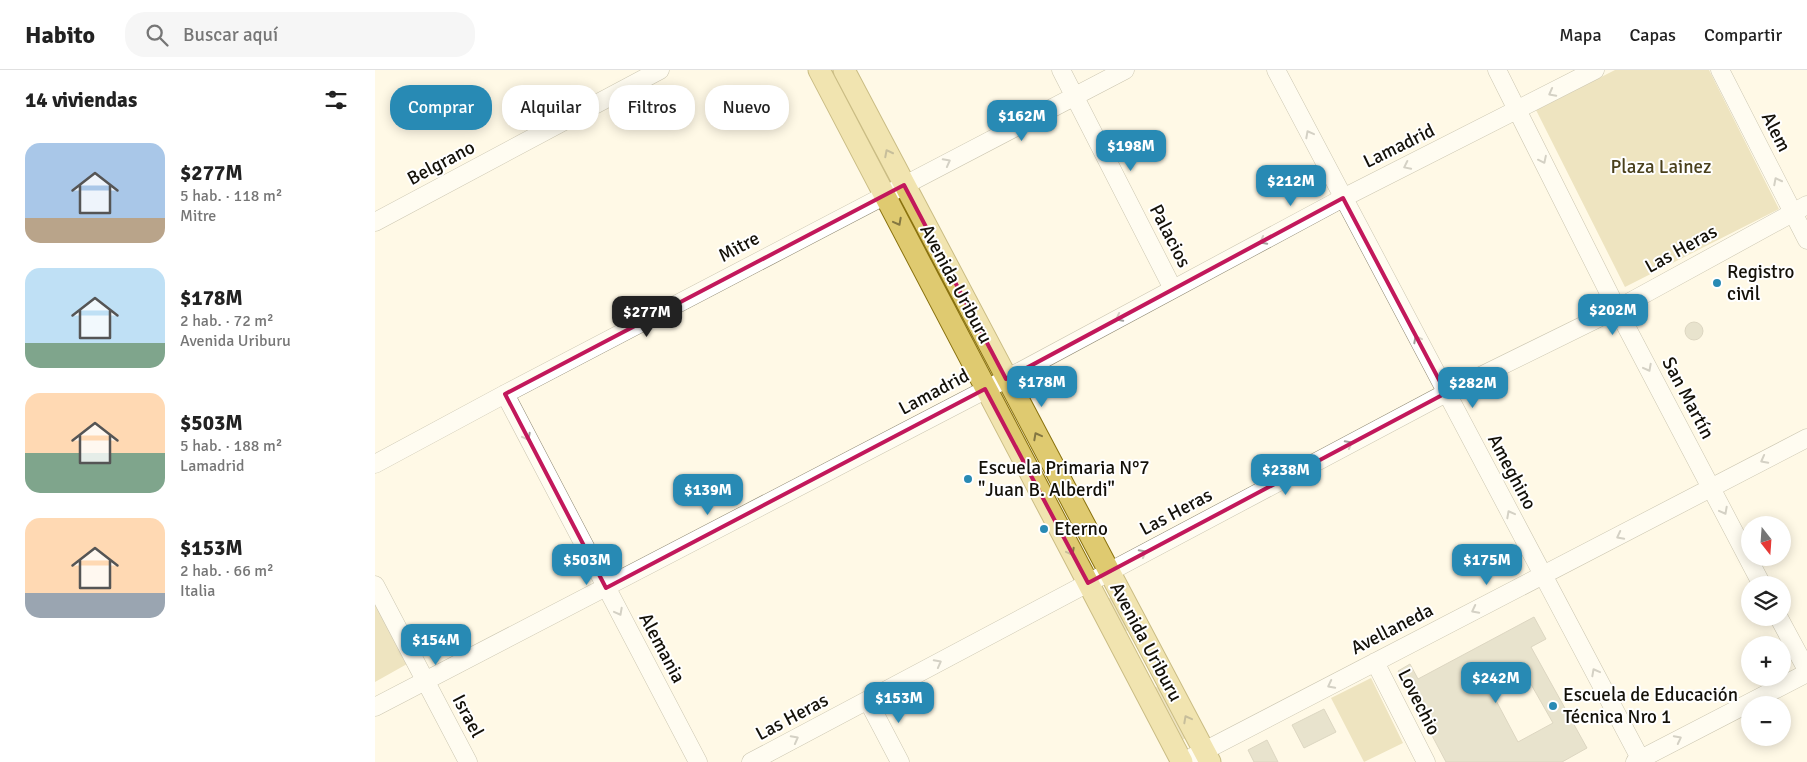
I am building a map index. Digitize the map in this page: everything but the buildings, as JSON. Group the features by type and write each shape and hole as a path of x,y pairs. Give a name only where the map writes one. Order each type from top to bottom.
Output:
{"main road":[{"name":"Avenida Uriburu","path":"819,70 1182,762"},
{"name":"Avenida Uriburu","path":"844,70 1207,756"}],"street":[{"name":"Belgrano","path":"375,222 660,70"},
{"name":"Palacios","path":"1061,70 1173,289"},
{"name":"Mitre","path":"375,464 505,394 1125,70"},
{"name":"Ameghino","path":"1276,70 1544,575 1639,761"},
{"name":"San Martín","path":"1497,70 1617,309 1758,576"},
{"name":"Lamadrid","path":"375,707 1006,378 1343,198 1518,111 1595,70"},
{"name":"Alem","path":"1720,70 1800,208 1807,240"},
{"name":"Las Heras","path":"751,762 1446,393 1617,309 1800,208"},
{"name":"Alemania","path":"505,394 698,762"},
{"name":"Avellaneda","path":"1182,762 1207,756 1375,662 1807,438"},
{"name":"Israel","path":"375,585 468,762"},
{"path":"1639,761 1807,671 1783,626"},
{"name":"Lovechio","path":"1375,662 1426,762"},
{"path":"868,700 900,762"}],"highlighted area":[{"path":"904,185 1006,379 1343,198 1446,393 1088,583 985,389 606,588 505,394"}],"green space":[{"name":"Plaza Lainez","path":"1615,70 1709,70 1779,209 1625,287 1536,110"},
{"path":"1115,595 1135,633 1124,630 1154,686 1166,691 1189,736 1179,742 1105,600"},
{"path":"375,601 407,664 375,682"},
{"path":"1371,678 1403,743 1364,762 1331,698"}],"place":[{"name":"Registro civil","path":"1717,283"},
{"name":"Escuela Primaria N°7 \"Juan B. Alberdi\"","path":"968,479"},
{"name":"Eterno","path":"1044,529"},
{"name":"Escuela de Educación Técnica Nro 1","path":"1553,706"}]}
